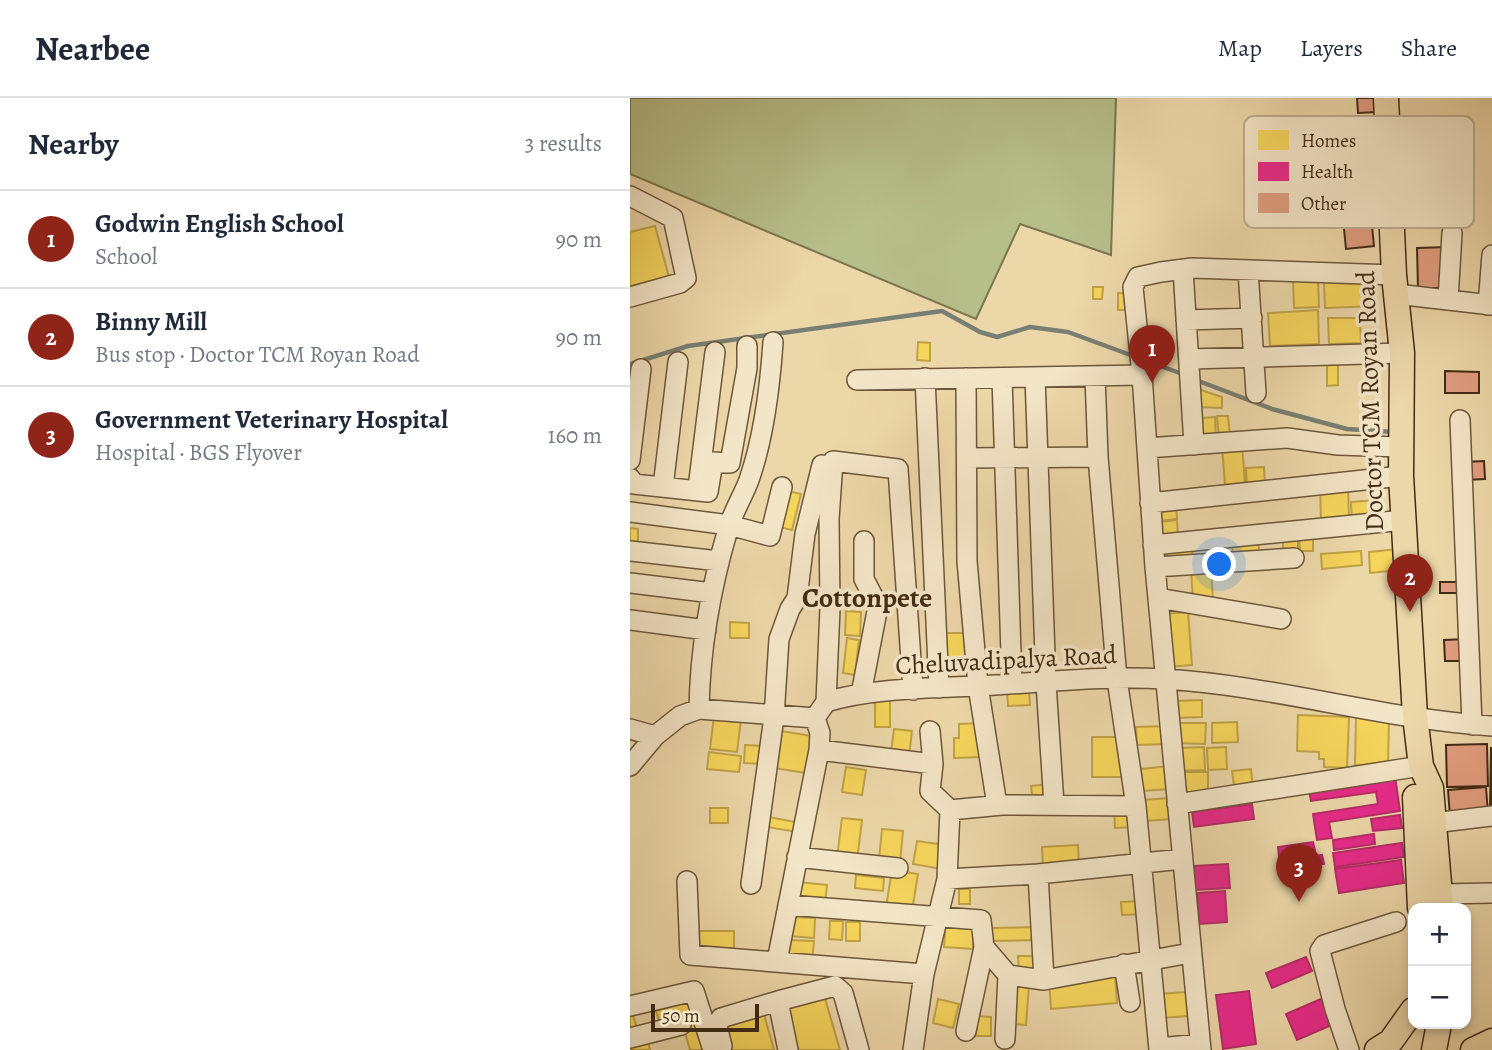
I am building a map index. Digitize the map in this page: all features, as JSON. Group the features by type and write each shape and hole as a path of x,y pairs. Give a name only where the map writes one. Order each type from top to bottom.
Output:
{"main road":[{"name":"Doctor TCM Royan Road","path":"1386,98 1387,116"},
{"name":"Doctor TCM Royan Road","path":"1392,228 1402,353 1401,476 1416,716 1421,766 1430,783 1434,903"},
{"path":"1421,766 1414,782 1434,903"},
{"path":"1377,1050 1391,1041 1408,1017"},
{"path":"1434,1050 1437,1029"},
{"path":"1473,1050 1492,1041"}],"street":[{"path":"630,196 673,218 686,278 680,283 630,297"},
{"path":"1448,300 1452,233"},
{"path":"1095,376 1098,457 1117,679 1136,806 1159,1049 1200,1047 1153,545 1133,287 1138,277 1183,269 1248,270 1395,284 1448,300 1490,305 1492,255"},
{"path":"1183,269 1194,444"},
{"path":"1248,270 1256,393"},
{"path":"1186,320 1252,318"},
{"path":"630,766 655,736 680,716 699,709 699,676 712,593 729,525 749,479 771,375 773,342"},
{"path":"630,478 634,484 708,492 713,462 730,463 747,368 747,346"},
{"path":"698,491 715,352"},
{"path":"1190,371 1255,357 1402,353"},
{"path":"663,487 678,362"},
{"path":"857,380 1095,376 1141,365"},
{"path":"630,460 641,369"},
{"path":"1035,377 1046,683 1054,805"},
{"path":"925,378 939,688"},
{"path":"966,378 967,561 978,686 997,805"},
{"path":"1002,378 1012,684"},
{"path":"1460,420 1472,725"},
{"path":"1147,448 1287,438 1338,445 1401,447"},
{"path":"751,884 774,717 779,639 797,598 803,543 824,457"},
{"path":"967,458 1098,457"},
{"path":"777,961 819,750 830,608 828,519 832,461 898,469 913,690"},
{"path":"1150,503 1401,476"},
{"path":"630,512 729,525 771,536 782,487"},
{"path":"1153,545 1404,520"},
{"path":"862,694 878,606 864,579 864,541"},
{"path":"630,551 719,561"},
{"path":"1155,567 1294,558"},
{"path":"630,583 712,593"},
{"path":"1158,598 1281,619"},
{"path":"630,620 706,630"},
{"name":"Cheluvadipalya Road","path":"699,709 774,717 820,710 844,696 862,694 1012,684 1165,679 1286,693 1472,725 1492,726"},
{"path":"630,729 655,736"},
{"path":"913,1050 923,974 947,878 950,810 930,791 933,764 930,731"},
{"path":"819,750 933,764"},
{"path":"1177,804 1421,766"},
{"path":"950,810 997,805 1136,806"},
{"path":"1433,823 1492,816"},
{"path":"797,857 898,868"},
{"path":"947,878 1038,874 1182,859"},
{"path":"1038,874 1044,980"},
{"path":"687,881 690,955 923,974"},
{"path":"1439,903 1492,893"},
{"path":"788,905 981,920 984,947 966,1031"},
{"path":"1349,1050 1320,951 1324,945 1396,922"},
{"path":"984,947 1008,975 1044,980 1190,953"},
{"path":"1124,964 1130,1002"},
{"path":"1005,1039 1008,975"},
{"path":"723,1050 717,1026 721,1018 835,986 843,993 859,1050"},
{"path":"630,1006 694,991 713,1050"},
{"path":"778,1002 788,1050"},
{"path":"630,1038 681,1025"}],"green space":[{"path":"630,98 1116,98 1111,255 1020,224 976,319 630,174"}],"building: Homes":[{"path":"655,226 669,277 630,287 630,232"},
{"path":"1318,280 1319,307 1294,308 1293,281"},
{"path":"1373,281 1374,306 1325,308 1324,282"},
{"path":"1093,287 1103,287 1102,299 1093,299"},
{"path":"1118,293 1130,294 1130,310 1118,310"},
{"path":"1318,310 1319,344 1270,346 1268,313"},
{"path":"1328,318 1360,318 1361,343 1329,344"},
{"path":"918,342 930,343 930,361 917,360"},
{"path":"1327,361 1338,361 1338,385 1327,386"},
{"path":"1198,389 1222,397 1222,408 1198,407"},
{"path":"1217,416 1228,416 1230,437 1219,438"},
{"path":"1215,417 1216,438 1202,438 1202,418"},
{"path":"1242,445 1245,483 1225,485 1222,446"},
{"path":"1264,467 1265,486 1247,487 1246,468"},
{"path":"1348,486 1349,520 1321,521 1320,487"},
{"path":"788,491 801,494 792,530 779,527"},
{"path":"1377,500 1379,521 1352,522 1351,502"},
{"path":"1176,505 1177,519 1157,521 1156,507"},
{"path":"1177,520 1178,537 1159,538 1158,522"},
{"path":"630,528 638,529 638,543 630,543"},
{"path":"1313,533 1313,551 1300,551 1299,534"},
{"path":"1298,535 1298,555 1283,555 1283,536"},
{"path":"1258,540 1260,557 1233,559 1232,542"},
{"path":"1192,545 1193,561 1161,563 1160,547"},
{"path":"1398,549 1400,570 1370,573 1369,552"},
{"path":"1361,551 1362,565 1322,569 1321,554"},
{"path":"1211,568 1213,601 1193,602 1191,569"},
{"path":"846,611 861,612 860,636 845,635"},
{"path":"1188,612 1192,665 1168,667 1165,614"},
{"path":"730,622 749,623 749,638 730,638"},
{"path":"945,633 969,633 970,671 945,671"},
{"path":"847,638 859,640 855,675 843,673"},
{"path":"1029,691 1030,705 1008,706 1007,692"},
{"path":"1202,700 1202,717 1174,718 1174,701"},
{"path":"875,701 890,701 890,727 875,727"},
{"path":"1298,715 1349,717 1347,768 1324,767 1324,759 1319,759 1319,752 1297,751"},
{"path":"714,716 741,719 737,752 710,749"},
{"path":"1356,716 1389,716 1388,766 1355,765"},
{"path":"1237,722 1238,742 1212,743 1212,723"},
{"path":"981,723 982,757 954,758 954,738 959,738 959,724"},
{"path":"1174,723 1206,723 1205,744 1174,743"},
{"path":"1166,726 1167,744 1137,745 1136,727"},
{"path":"894,729 912,731 909,756 891,753"},
{"path":"781,731 812,736 806,773 774,768"},
{"path":"1092,737 1122,737 1123,777 1092,777"},
{"path":"745,745 765,746 764,764 744,763"},
{"path":"1204,747 1205,770 1179,771 1178,748"},
{"path":"1226,747 1227,769 1208,770 1207,748"},
{"path":"709,752 741,756 739,772 707,769"},
{"path":"1169,766 1170,789 1143,791 1141,769"},
{"path":"846,767 866,770 862,795 842,792"},
{"path":"1251,769 1253,789 1235,792 1232,771"},
{"path":"1179,772 1208,772 1208,797 1179,797"},
{"path":"1049,784 1051,800 1033,802 1031,786"},
{"path":"1170,798 1172,819 1144,821 1142,800"},
{"path":"710,808 728,808 728,823 710,823"},
{"path":"1133,809 1133,827 1115,828 1114,810"},
{"path":"769,817 800,823 798,832 767,827"},
{"path":"842,818 862,820 857,861 837,858"},
{"path":"882,829 903,831 900,863 879,860"},
{"path":"917,841 946,845 942,869 913,864"},
{"path":"1078,845 1079,866 1043,868 1042,847"},
{"path":"892,870 918,874 912,911 886,907"},
{"path":"856,875 884,878 883,891 855,888"},
{"path":"798,882 827,885 825,904 796,901"},
{"path":"959,889 970,889 970,904 959,904"},
{"path":"1142,901 1143,914 1122,915 1121,902"},
{"path":"790,917 815,918 814,938 789,936"},
{"path":"830,921 843,921 842,940 829,939"},
{"path":"946,921 974,923 973,949 944,947"},
{"path":"846,922 860,922 860,941 846,941"},
{"path":"1038,927 1038,940 992,941 992,928"},
{"path":"699,931 734,931 734,954 698,953"},
{"path":"788,940 814,941 812,962 786,961"},
{"path":"1018,956 1040,956 1040,975 1019,975"},
{"path":"1115,974 1117,1003 1051,1009 1049,980"},
{"path":"1014,984 1029,985 1026,1025 1012,1024"},
{"path":"1186,992 1188,1016 1161,1018 1158,994"},
{"path":"824,995 840,1050 798,1050 785,1007"},
{"path":"938,999 959,1004 953,1028 933,1023"},
{"path":"693,1000 707,1050 690,1050 681,1018 660,1024 656,1011"},
{"path":"763,1011 774,1050 732,1050 724,1022"},
{"path":"632,1012 637,1028 630,1030 630,1013"},
{"path":"977,1016 991,1017 991,1036 976,1036"},
{"path":"647,1038 650,1050 631,1050 630,1046"}],"building: Health":[{"path":"1395,776 1400,811 1329,822 1332,838 1317,840 1313,814 1378,804 1376,792 1311,801 1309,790"},
{"path":"1252,804 1254,819 1194,827 1192,812"},
{"path":"1400,815 1402,828 1373,831 1371,819"},
{"path":"1374,834 1375,844 1334,850 1333,840"},
{"path":"1313,842 1315,851 1279,856 1278,847"},
{"path":"1402,843 1404,857 1335,867 1333,853"},
{"path":"1322,855 1324,864 1299,867 1297,859"},
{"path":"1401,860 1404,883 1339,893 1335,869"},
{"path":"1228,864 1230,888 1195,890 1194,866"},
{"path":"1225,891 1227,922 1199,924 1197,893"},
{"path":"1306,957 1312,971 1272,988 1266,973"},
{"path":"1249,991 1256,1044 1223,1049 1216,995"},
{"path":"1323,998 1334,1024 1297,1040 1286,1014"}],"building: Other":[{"path":"1357,98 1376,98 1377,112 1358,113"},
{"path":"1344,228 1372,228 1374,246 1346,249"},
{"path":"1448,247 1449,288 1418,288 1417,248"},
{"path":"1445,371 1479,372 1479,393 1445,393"},
{"path":"1484,461 1485,479 1465,480 1464,462"},
{"path":"1440,582 1464,582 1464,593 1440,593"},
{"path":"1467,639 1468,661 1445,661 1444,640"},
{"path":"1487,744 1488,786 1447,787 1446,745"},
{"path":"1491,748 1492,807 1490,807"},
{"path":"1486,787 1488,814 1450,817 1448,790"}],"waterway":[{"path":"630,364 688,346 942,311 980,332 997,337 1030,327 1068,332 1136,357"},
{"path":"1147,361 1185,375"},
{"path":"1196,380 1272,409 1347,429 1393,432"}],"place":[{"name":"Godwin English School","path":"1152,383"},
{"name":"Binny Mill","path":"1410,612"},
{"name":"Government Veterinary Hospital","path":"1299,902"}],"district":[{"name":"Cottonpete","path":"867,598"}]}
